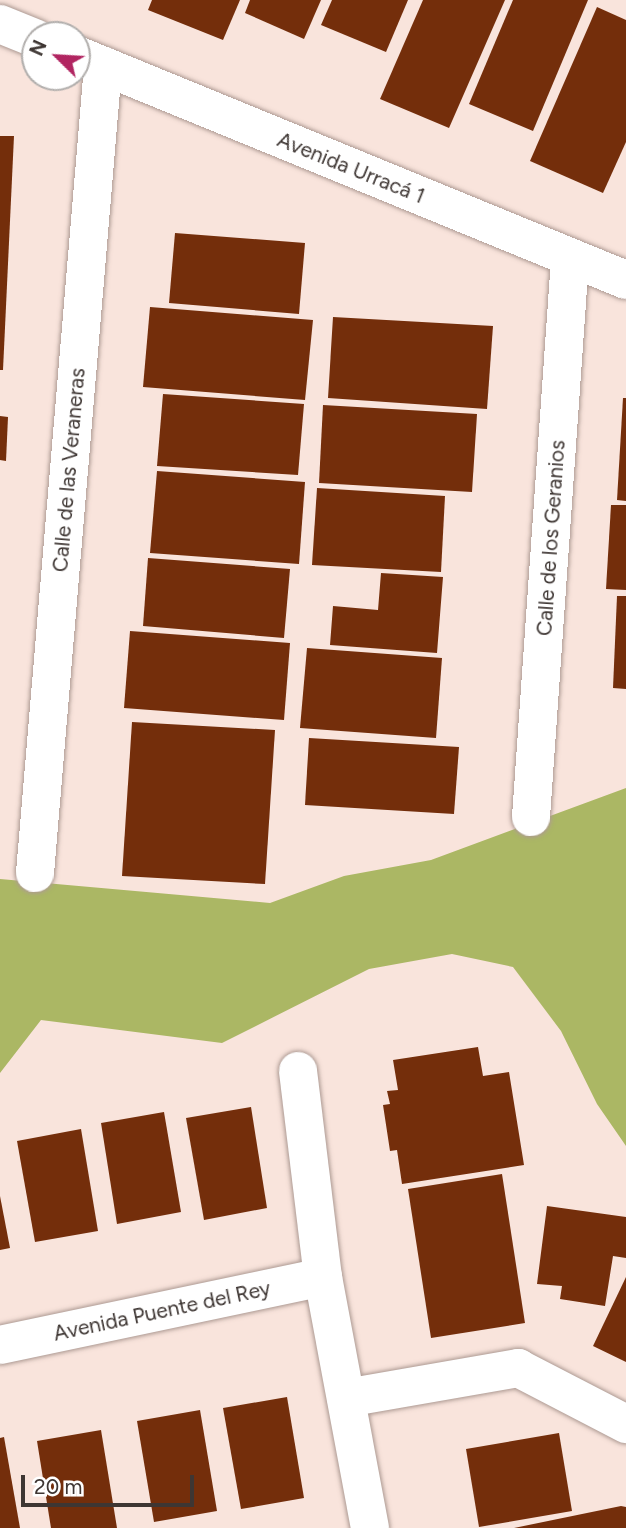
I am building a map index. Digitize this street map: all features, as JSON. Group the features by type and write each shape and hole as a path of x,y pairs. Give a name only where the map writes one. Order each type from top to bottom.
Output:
{"street":[{"path":"0,24 21,32"},
{"name":"Avenida Urracá 1","path":"91,60 626,280"},
{"name":"Calle de las Veraneras","path":"35,873 88,91"},
{"name":"Calle de los Geranios","path":"531,817 570,259"},
{"path":"298,1071 323,1277 370,1528"},
{"name":"Avenida Puente del Rey","path":"0,1345 323,1277"},
{"path":"346,1398 518,1368 626,1424"}],"green space":[{"path":"626,788 626,1146 597,1104 561,1031 513,967 452,954 369,969 222,1043 41,1020 0,1073 0,879 270,903 344,876 431,860"}],"building":[{"path":"152,0 240,0 223,40 148,10"},
{"path":"250,0 321,0 304,39 245,13"},
{"path":"332,0 408,0 386,52 321,25"},
{"path":"423,0 505,0 449,128 380,99"},
{"path":"513,0 588,0 533,131 469,104"},
{"path":"597,7 626,20 626,142 603,193 530,161"},
{"path":"0,136 14,136 3,370 0,370"},
{"path":"175,233 305,243 299,314 169,303"},
{"path":"150,307 313,320 305,400 143,387"},
{"path":"333,317 493,326 487,409 328,398"},
{"path":"163,394 304,404 298,475 157,466"},
{"path":"623,398 626,398 626,501 617,500"},
{"path":"323,405 477,414 472,492 319,483"},
{"path":"0,416 8,417 6,461 0,460"},
{"path":"157,471 305,482 299,564 150,553"},
{"path":"317,488 445,496 441,572 312,565"},
{"path":"611,505 626,505 626,590 606,589"},
{"path":"148,558 290,569 284,638 143,626"},
{"path":"381,573 443,577 437,653 330,645 333,606 378,610"},
{"path":"617,596 626,596 626,689 613,688"},
{"path":"130,631 290,643 284,720 124,708"},
{"path":"307,648 442,658 436,738 300,728"},
{"path":"132,722 275,730 265,884 122,876"},
{"path":"309,738 459,747 454,814 305,805"},
{"path":"478,1047 483,1076 509,1072 524,1165 402,1184 397,1150 390,1151 383,1105 390,1104 387,1091 398,1090 393,1060"},
{"path":"251,1107 267,1208 204,1220 186,1118"},
{"path":"164,1112 181,1212 117,1224 101,1123"},
{"path":"81,1129 98,1231 35,1242 17,1141"},
{"path":"502,1174 525,1323 431,1338 408,1189"},
{"path":"0,1196 10,1248 0,1250"},
{"path":"547,1206 626,1217 626,1258 613,1256 605,1306 560,1299 562,1286 537,1284"},
{"path":"626,1277 626,1362 593,1346"},
{"path":"287,1397 304,1498 241,1509 223,1408"},
{"path":"200,1410 217,1511 154,1522 137,1421"},
{"path":"101,1430 117,1528 51,1528 37,1441"},
{"path":"559,1433 572,1511 479,1527 466,1449"},
{"path":"4,1437 20,1528 0,1528 0,1438"},
{"path":"626,1507 626,1528 514,1528"}]}
